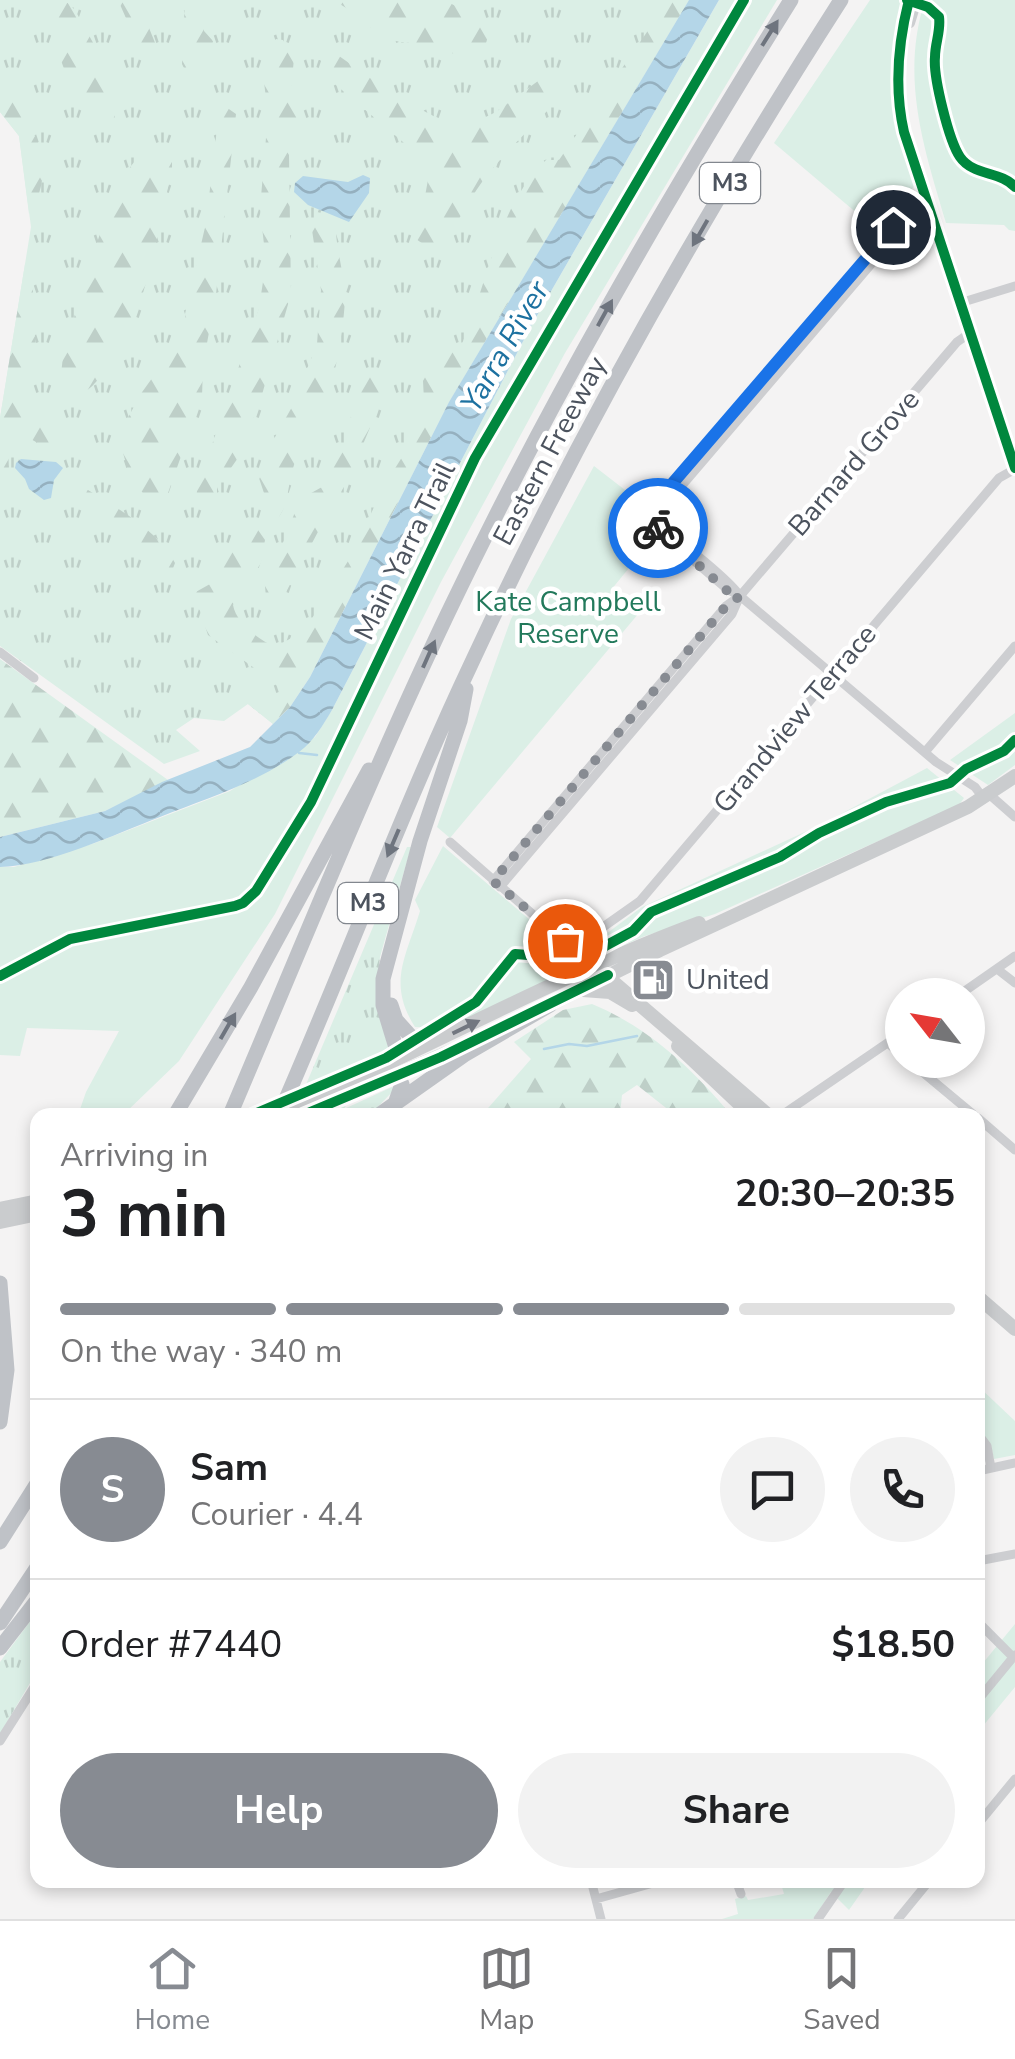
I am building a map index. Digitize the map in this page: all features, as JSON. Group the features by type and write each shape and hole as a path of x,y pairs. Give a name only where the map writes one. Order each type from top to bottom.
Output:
{"highway":[{"name":"Eastern Freeway","path":"233,1108 388,743 455,599 558,398 680,182 790,0"},
{"name":"Eastern Freeway","path":"282,1108 471,663 543,515 623,367 841,0"},
{"path":"396,1101 402,1084 383,1005 386,962 424,828 460,721 471,663"},
{"path":"180,1108 360,784 388,743"},
{"path":"386,962 396,1020 420,1044"},
{"path":"388,1108 464,1054 550,1004"},
{"path":"0,1283 7,1370 0,1422"},
{"path":"0,1542 30,1495"},
{"path":"0,1623 30,1578"},
{"path":"0,1648 30,1609"}],"main road":[{"path":"288,1108 550,1004 987,797 1015,776"},
{"path":"321,1108 351,1096 420,1044 646,942 780,893"},
{"path":"584,970 608,975 760,1108"},
{"path":"577,991 603,990 632,1005 743,1108"},
{"path":"0,1209 30,1208"},
{"path":"0,1222 30,1210"},
{"path":"985,1303 1015,1329"}],"street":[{"path":"909,0 899,53 904,132 1015,469"},
{"path":"917,0 906,46 904,79 918,173"},
{"path":"740,596 726,590 656,526 651,517 659,499 926,196"},
{"path":"926,196 662,508 662,515 670,530 731,583 740,596 832,675 925,752 1015,817"},
{"path":"960,303 1015,286"},
{"name":"Barnard Grove","path":"497,884 726,606 740,596 957,342 970,333"},
{"name":"Grandview Terrace","path":"497,884 560,938 579,944 640,901 1000,478 1015,469"},
{"path":"925,752 1015,646"},
{"path":"0,652 34,678"},
{"path":"450,842 497,884"},
{"path":"984,978 1015,956"},
{"path":"998,969 1015,984"},
{"path":"799,1108 885,1045"},
{"path":"930,1078 966,1108"},
{"path":"985,1124 1015,1150"},
{"path":"985,1443 991,1468"},
{"path":"985,1469 1015,1463"},
{"path":"985,1560 1015,1554"},
{"path":"985,1629 1014,1656 985,1691"},
{"path":"0,1741 30,1694"},
{"path":"985,1815 1015,1779"},
{"path":"593,1888 601,1919"},
{"path":"596,1899 635,1888"},
{"path":"738,1888 740,1894"},
{"path":"818,1919 839,1888"},
{"path":"898,1919 923,1888"}],"green space":[{"path":"0,0 689,0 449,402 324,646 273,724 248,704 224,721 194,718 176,730 200,751 164,764 0,646 0,418 31,227 19,136 0,112"},
{"path":"118,0 141,0 162,60 156,73 148,68"},
{"path":"185,0 202,0 204,31 213,41 210,56 197,76 188,76 182,64"},
{"path":"332,0 443,0 486,20 488,36 477,52 466,54 388,39"},
{"path":"669,0 689,0 449,402 310,677 273,724 233,692 272,703 279,700 281,691 208,635 194,593 210,584 227,547 242,528 258,530 265,540 261,563 233,605 235,612 249,630 275,647 304,631 350,558 384,486 404,454 405,434 424,400 423,381 406,366 405,356 411,343 443,352 461,346 504,223 516,200 546,160 559,160"},
{"path":"719,0 777,0 565,353 441,582 275,914 179,1061 130,1108 80,1108 119,1031 27,1028 20,1056 0,1055 0,867 14,867 95,843 230,791 315,737 531,326"},
{"path":"870,0 906,0 897,47 896,92 916,184 878,231 774,143"},
{"path":"925,0 1015,0 1015,231 1004,225 946,223 923,140 915,85 918,29"},
{"path":"61,2 75,10 113,79 115,123 106,132 85,112 60,58 51,9"},
{"path":"276,39 283,40 294,58 290,101 300,116 289,155 291,294 240,455 217,488 217,505 204,511 196,501 197,488 259,308 266,262 260,209 268,114 264,82"},
{"path":"304,48 332,51 397,97 445,122 469,125 496,112 542,78 560,73 570,78 572,84 492,169 446,235 429,248 413,237 410,227 424,202 429,174 410,148 336,85 325,64 306,59"},
{"path":"3,96 20,104 42,156 41,186 29,214 19,136 0,112"},
{"path":"226,107 236,114 202,397 164,501 152,498 136,486 118,437 140,395 168,356 184,345 188,337 185,314 206,223 218,120"},
{"path":"166,150 172,156 172,171 148,278 130,328 94,384 81,394 64,395 60,384 63,356 115,196 137,159"},
{"path":"317,212 331,215 335,221 345,293 339,346 323,411 297,458 281,514 268,527 259,521 264,493 258,475 262,460 292,407 317,344 321,290 312,230"},
{"path":"25,264 34,271 32,310 36,345 21,410 33,415 47,410 52,415 58,442 57,446 47,448 16,431 8,445 9,472 0,511 0,418"},
{"path":"376,370 384,373 387,387 348,480 325,509 320,528 285,594 279,600 266,597 264,575 279,553 297,507 304,497 322,487 344,448 357,389 364,375"},
{"name":"Kate Campbell Reserve","path":"594,466 647,507 647,523 656,535 611,590 639,613 450,838 437,827 511,619"},
{"path":"75,486 88,490 148,530 168,551 175,563 172,571 161,572 104,517 75,500 69,492"},
{"path":"0,659 168,780 105,811 0,837"},
{"path":"1015,713 1015,765 988,785 950,760"},
{"path":"927,768 964,798 959,805 715,914 645,936 594,958 586,949 642,907 822,824"},
{"path":"443,846 564,949 580,952 588,961 446,1028 415,1027 402,997 402,970 420,911 415,900"},
{"path":"407,847 411,847 380,957 376,1002 388,1047 384,1057 369,1063 345,1108 296,1108"},
{"path":"592,1004 632,1025 668,1051 725,1108 666,1108 637,1085 622,1095 621,1108 488,1108 531,1059 514,1042 563,1010"},
{"path":"392,1087 395,1089 377,1108 346,1108"},
{"path":"985,1393 1015,1421 1015,1455 994,1459 985,1438"},
{"path":"30,1621 30,1683 0,1734 0,1662"},
{"path":"1015,1624 1015,1687 985,1723 985,1660"},
{"path":"782,1888 864,1888 849,1910 831,1892 813,1919 722,1919 738,1914 735,1899 784,1894"}],"water":[{"name":"Yarra River","path":"689,0 719,0 531,326 314,738 267,773 232,789 60,855 0,867 0,837 105,811 162,782 250,747 290,707 310,677 449,402"},
{"path":"363,175 370,178 369,193 349,222 308,205 294,192 295,183 303,176 348,182"},
{"path":"21,459 56,462 63,468 54,480 51,498 44,500 29,489 15,468"}],"waterway":[{"path":"299,753 317,755"},
{"path":"544,1049 637,1036"}],"cycle path":[{"name":"Main Yarra Trail","path":"0,976 70,939 235,906 256,891 311,802 475,458 744,0"},
{"path":"907,0 928,7 939,17 937,79 947,124 960,157 972,167 1015,187"},
{"path":"909,0 899,66 904,132 1015,468"},
{"path":"268,1108 386,1058 476,1002 515,954 581,959 633,931 651,912 780,857 819,833 886,802 950,783 966,769 1004,751 1015,740"},
{"path":"320,1108 441,1057 608,975"}],"way so far":[{"path":"565,941 493,881 726,606 740,596 726,590 658,528"}],"place":[{"name":"United","path":"653,980"}],"route":[{"path":"658,528 651,517 659,499 893,227"}]}
